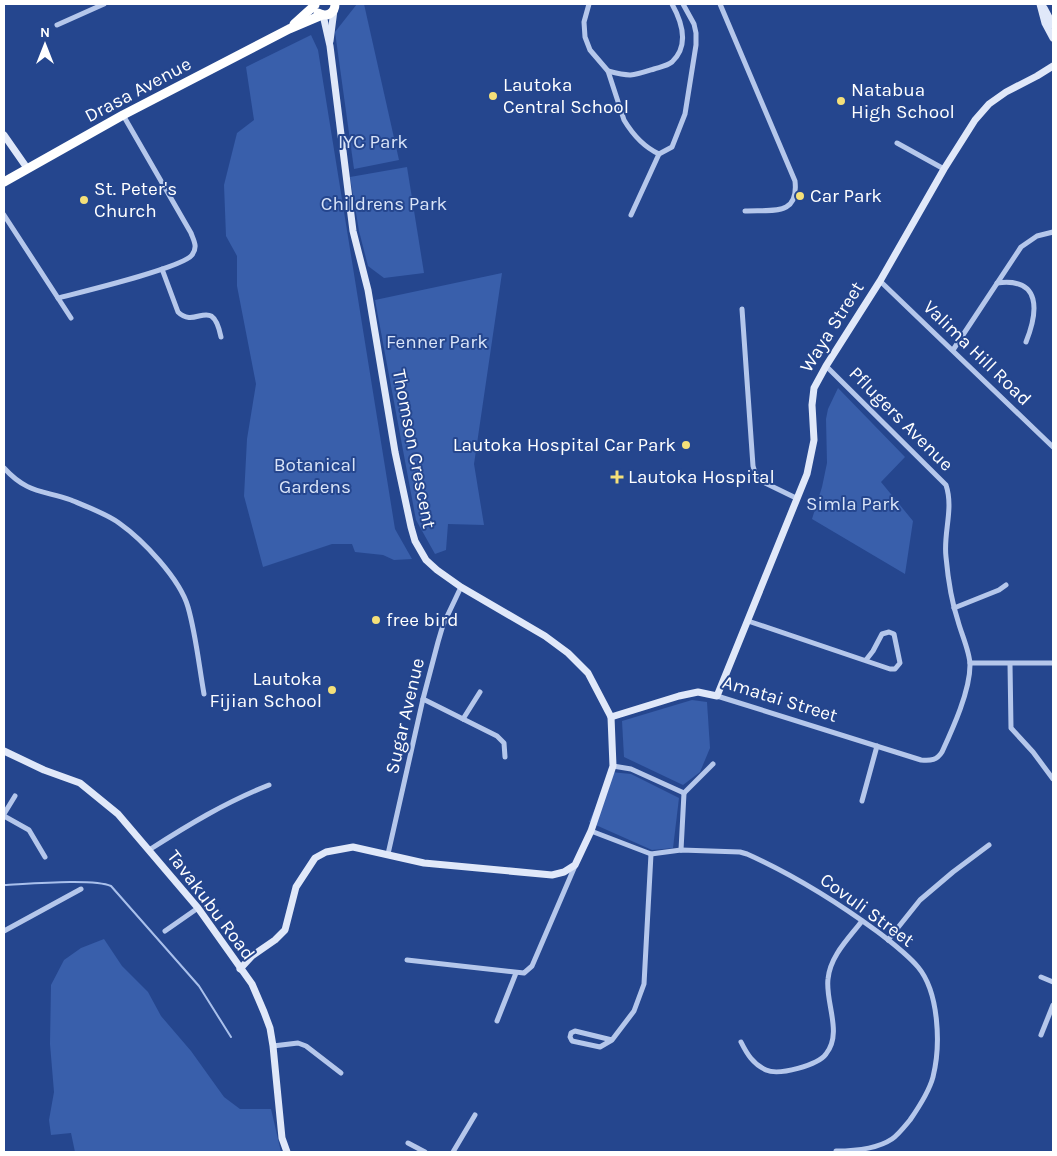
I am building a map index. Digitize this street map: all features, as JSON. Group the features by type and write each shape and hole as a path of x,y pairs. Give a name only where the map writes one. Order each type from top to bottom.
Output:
{"highway":[{"path":"315,4 317,11 322,15"},
{"name":"Drasa Avenue","path":"288,29 315,4"},
{"name":"Drasa Avenue","path":"4,182 123,115 288,29 329,14 336,6"}],"main road":[{"path":"1041,4 1053,24"},
{"path":"1041,4 1045,22 1053,38"},
{"name":"Thomson Crescent","path":"330,46 336,6"},
{"name":"Thomson Crescent","path":"322,15 330,46 353,231 368,290 395,452 411,527 416,541 426,560 461,587 545,636 568,653 588,674 611,718 613,766 592,831 575,865"},
{"name":"Waya Street","path":"717,696 806,474 814,440 812,405 814,388 880,281 944,169 976,120 989,104 1006,92 1053,66"},
{"name":"Waya Street","path":"1038,76 1053,71"},
{"path":"4,135 28,168"},
{"name":"Amatai Street","path":"611,718 679,696 698,692 717,696"},
{"name":"Tavakubu Road","path":"4,751 44,770 80,783 118,814 198,908 252,984 270,1028 278,1112 286,1152"},
{"path":"240,969 252,956 275,940 285,930 296,886 315,858 326,852 353,847 424,864 552,875 564,872 575,865"}],"street":[{"path":"57,25 104,4"},
{"path":"589,4 584,22 585,37 590,50 608,71 628,127 646,148 659,154"},
{"path":"608,71 635,76 671,63 679,53 683,37 683,28 672,4"},
{"path":"631,215 659,154 672,147 685,114 696,33 694,24 683,4"},
{"path":"720,4 795,181 795,196 786,208 775,211 745,211"},
{"path":"58,298 162,270 190,257 194,252 196,244 123,115"},
{"path":"897,143 944,169"},
{"path":"4,215 71,318"},
{"path":"953,350 1021,247 1037,236 1053,232"},
{"path":"162,270 178,312 183,317 190,318 208,315 214,317 218,323 220,338"},
{"name":"Valima Hill Road","path":"880,281 1053,447"},
{"path":"997,283 1010,281 1021,284 1026,288 1032,299 1035,310 1026,342"},
{"path":"742,309 753,466 757,479 796,498"},
{"name":"Pflugers Avenue","path":"826,366 946,485 950,497 945,554 948,582 970,663 961,705 939,757"},
{"path":"4,468 14,479 34,490 70,500 118,522 152,553 174,579 183,594 188,608 204,694"},
{"path":"954,608 999,590 1006,585"},
{"name":"Sugar Avenue","path":"388,854 423,699 443,625 461,587"},
{"path":"748,621 890,669 895,669 898,666 900,657 894,634 889,632 882,634 866,660"},
{"path":"970,663 1053,663"},
{"path":"1010,664 1011,728 1033,752 1053,779"},
{"path":"463,719 480,692"},
{"name":"Amatai Street","path":"717,696 921,760 931,761 939,757"},
{"path":"423,699 502,740 505,748 505,757"},
{"path":"862,801 877,746"},
{"path":"681,850 684,793 713,764"},
{"path":"613,766 631,769 684,793"},
{"path":"149,850 196,820 239,797 269,784"},
{"path":"14,796 4,815 29,830 45,857"},
{"name":"Covuli Street","path":"592,831 651,854 681,850 740,852 747,854 834,901 888,940 918,966 928,982 936,1014 936,1052 933,1077 917,1110 892,1139 851,1151 836,1152"},
{"path":"888,940 920,900 989,844"},
{"path":"612,1040 575,1031 570,1033 572,1041 600,1047 612,1040 634,1011 644,984 651,854"},
{"path":"407,960 524,973 532,966 575,865"},
{"path":"4,931 81,889"},
{"path":"165,931 198,908"},
{"path":"741,1042 749,1058 767,1071 795,1069 810,1064 826,1054 834,1031 828,1002 828,978 836,953 862,921"},
{"path":"497,1021 516,973"},
{"path":"1041,977 1053,982"},
{"path":"1041,1035 1053,1005"},
{"path":"273,1046 298,1043 306,1046 341,1073"},
{"path":"453,1152 475,1115"},
{"path":"408,1143 425,1152"}],"green space":[{"name":"IYC Park","path":"357,4 364,4 399,160 354,169 335,32"},
{"name":"Botanical Gardens","path":"311,35 318,50 395,529 412,559 394,560 383,555 355,552 352,544 332,544 263,567 244,496 247,439 256,384 237,286 237,256 226,236 224,185 237,133 254,120 246,67"},
{"name":"Childrens Park","path":"407,167 424,273 384,278 368,266 359,231 350,177"},
{"name":"Fenner Park","path":"502,273 474,464 484,525 448,524 446,550 435,554 416,520 375,300"},
{"name":"Simla Park","path":"838,388 905,457 881,482 913,521 905,574 812,519 827,463 826,419 828,409"},
{"path":"692,700 707,702 710,748 700,772 683,785 624,757 622,721"},
{"path":"611,772 631,774 679,798 673,848 652,850 589,822"},
{"path":"104,939 122,966 148,992 161,1016 191,1051 224,1097 240,1109 271,1109 281,1152 75,1152 71,1133 51,1135 49,1120 54,1092 50,1044 51,985 64,960 81,948"}],"waterway":[{"path":"4,885 90,882 111,886 199,986 231,1037"}],"place":[{"name":"Lautoka Central School","path":"493,96"},
{"name":"Natabua High School","path":"841,101"},
{"name":"Car Park","path":"800,196"},
{"name":"St. Peter's Church","path":"84,200"},
{"name":"Lautoka Hospital Car Park","path":"686,445"},
{"name":"Lautoka Hospital","path":"617,477"},
{"name":"free bird","path":"376,620"},
{"name":"Lautoka Fijian School","path":"332,690"}]}
